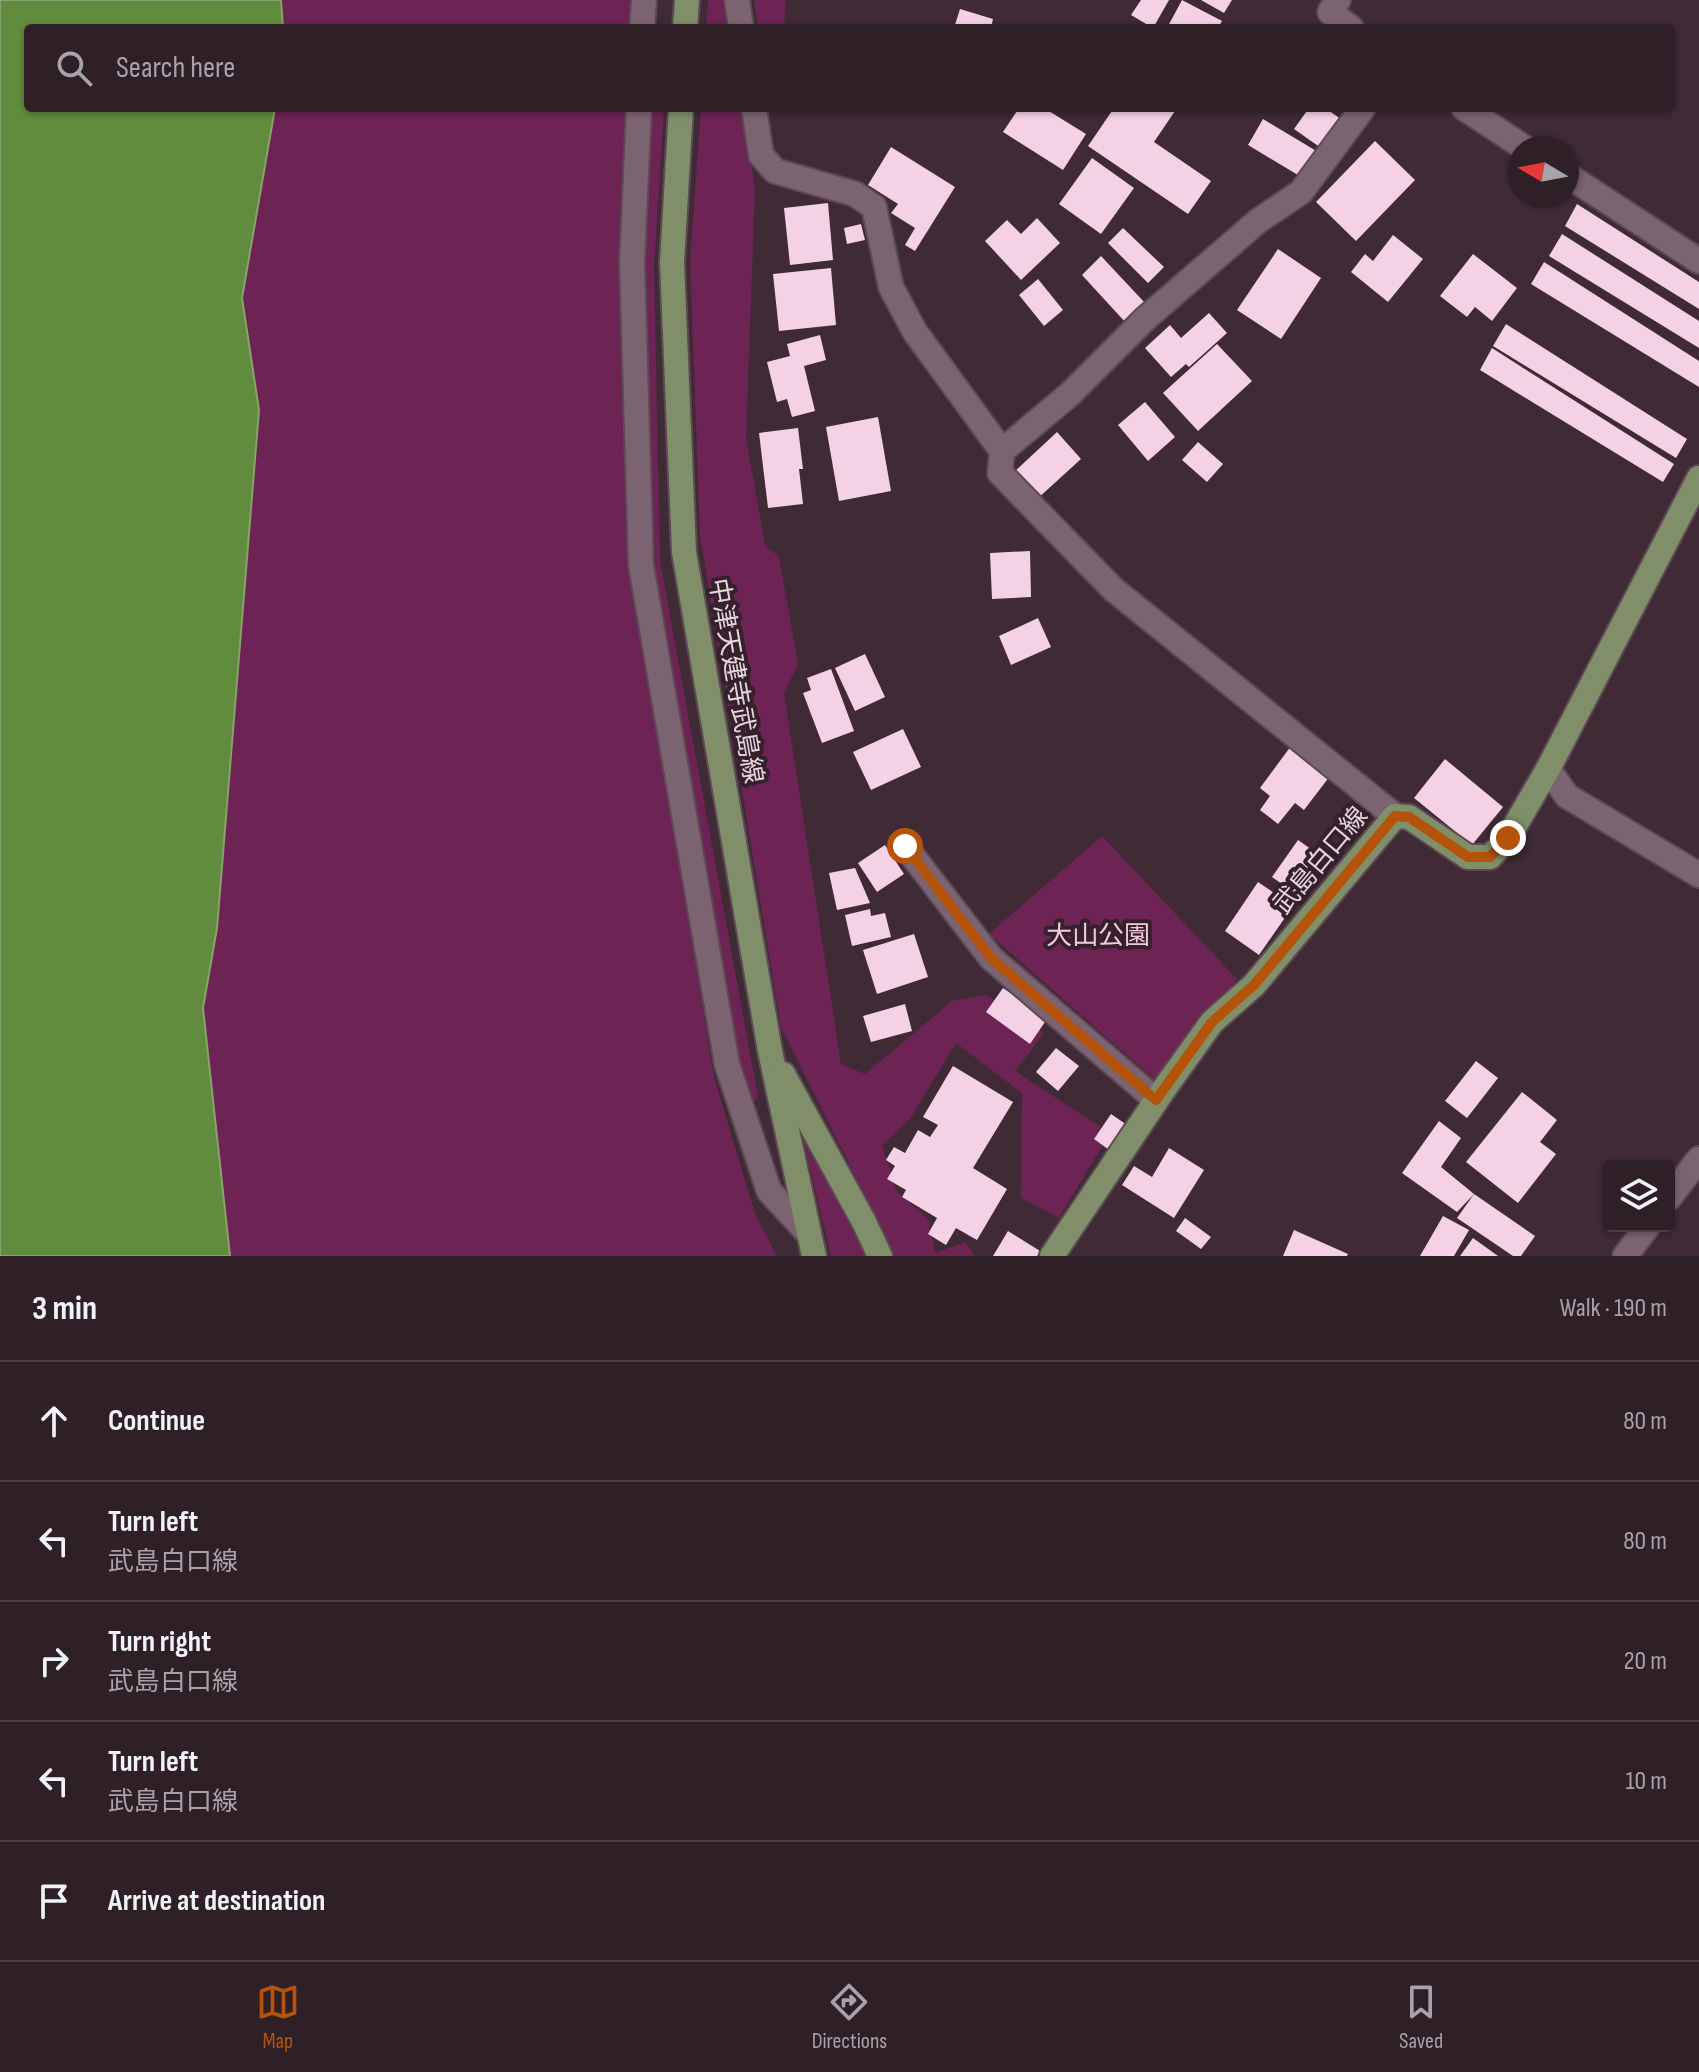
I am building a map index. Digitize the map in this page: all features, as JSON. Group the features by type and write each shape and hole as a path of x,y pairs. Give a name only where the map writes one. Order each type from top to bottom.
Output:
{"main road":[{"path":"685,24 687,0"},
{"name":"中津天建寺武島線","path":"681,112 672,262 684,552 770,1051 812,1245"},
{"name":"武島白口線","path":"1052,1256 1212,1022 1254,985 1395,816 1409,817 1468,857 1490,857 1508,838 1548,769 1699,478"},
{"path":"770,1051 880,1256"}],"street":[{"path":"642,24 644,0"},
{"path":"737,0 740,24"},
{"path":"1338,0 1330,12 1346,24"},
{"path":"639,112 632,262 641,565 727,1064 769,1191 812,1245"},
{"path":"755,112 761,155 775,171 855,194 874,207 891,287 915,332 1002,451 1000,473 1113,589 1395,816"},
{"path":"1002,451 1070,394 1146,318 1258,221 1301,192 1360,112"},
{"path":"1470,112 1507,136"},
{"path":"1579,183 1699,261"},
{"path":"1548,769 1567,796 1699,875"},
{"path":"905,846 991,958 1156,1100"},
{"path":"1675,1190 1699,1159"},
{"path":"1625,1256 1643,1232"}],"green space":[{"path":"263,0 632,0 631,24 260,24"},
{"path":"708,0 727,0 730,24 706,24"},
{"path":"754,0 786,0 784,24 757,24"},
{"path":"235,112 628,112 632,569 714,1077 755,1214 777,1256 215,1256 167,1003"},
{"path":"647,112 664,112 654,267 660,561 758,1097 753,1103 736,1047 651,559 640,263"},
{"path":"701,112 744,112 755,189 746,437 765,546 779,556 798,664 784,693 841,1064 865,1074 952,1001 986,995 1044,1033 1015,1071 1110,1133 1059,1218 1021,1198 1022,1093 956,1043 910,1119 882,1145 897,1192 929,1220 935,1253 965,1242 975,1256 895,1256 781,1027 700,535 690,260"},
{"name":"大山公園","path":"1102,836 1237,979 1155,1080 989,934"},
{"path":"801,1130 865,1256 831,1256"}],"shaded area":[{"path":"0,0 281,0 283,24 24,24 24,112 274,112 242,298 259,410 217,928 203,1008 230,1256 0,1256"}],"building":[{"path":"1141,0 1169,0 1155,24 1146,24 1131,15"},
{"path":"1182,0 1222,21 1220,24 1169,24"},
{"path":"1201,0 1232,0 1224,13"},
{"path":"960,9 993,19 992,24 955,24"},
{"path":"1016,112 1050,112 1086,134 1063,170 1003,132"},
{"path":"1111,112 1174,112 1154,142 1211,181 1188,214 1088,146"},
{"path":"1306,112 1331,112 1351,126 1331,155 1294,129"},
{"path":"1263,119 1318,152 1303,178 1248,145"},
{"path":"1375,141 1415,180 1356,241 1316,202"},
{"path":"891,147 955,187 915,251 905,245 915,228 891,213 898,204 868,185"},
{"path":"1092,158 1134,188 1101,234 1059,204"},
{"path":"828,203 833,260 790,265 784,208"},
{"path":"1579,205 1699,282 1699,309 1565,226"},
{"path":"1037,218 1060,243 1021,280 985,241 1007,220 1021,234"},
{"path":"861,224 865,240 847,244 844,228"},
{"path":"1123,228 1164,267 1148,283 1108,243"},
{"path":"1562,234 1699,321 1699,348 1549,256"},
{"path":"1393,235 1423,259 1388,302 1351,272 1365,254 1373,261"},
{"path":"1278,249 1321,278 1281,339 1237,310"},
{"path":"1473,254 1517,288 1492,321 1475,307 1467,317 1440,296"},
{"path":"1101,256 1146,304 1126,323 1082,275"},
{"path":"1544,262 1699,361 1699,387 1531,284"},
{"path":"831,268 836,325 779,331 773,274"},
{"path":"1038,279 1063,310 1044,326 1019,295"},
{"path":"1209,313 1227,333 1189,367 1186,364 1171,377 1145,348 1170,325 1181,338"},
{"path":"1506,324 1687,439 1676,458 1493,346"},
{"path":"820,335 826,360 804,366 815,411 792,417 787,399 777,402 767,362 790,356 787,344"},
{"path":"1217,344 1252,381 1198,431 1163,393"},
{"path":"1492,348 1674,464 1663,482 1480,370"},
{"path":"1145,402 1175,437 1148,461 1118,425"},
{"path":"878,417 891,491 839,501 826,427"},
{"path":"798,428 803,504 768,508 759,433"},
{"path":"1057,432 1081,459 1036,500 1012,474"},
{"path":"1198,442 1223,464 1207,482 1182,460"},
{"path":"1030,551 1031,597 992,599 990,553"},
{"path":"1038,618 1051,647 1011,665 999,636"},
{"path":"865,654 885,697 855,711 835,668"},
{"path":"831,669 854,731 822,743 803,693 811,690 807,678"},
{"path":"903,729 921,767 871,790 853,752"},
{"path":"1291,746 1330,776 1304,810 1295,803 1278,824 1260,810 1270,796 1260,788"},
{"path":"1445,759 1503,807 1472,845 1414,798"},
{"path":"1298,840 1328,861 1302,898 1272,877"},
{"path":"885,845 904,874 877,892 858,863"},
{"path":"855,868 870,903 837,910 829,873"},
{"path":"1258,882 1293,906 1259,955 1225,931"},
{"path":"870,909 871,916 885,913 891,937 852,946 845,915"},
{"path":"914,934 928,977 877,994 863,950"},
{"path":"1003,988 1047,1019 1030,1044 986,1012"},
{"path":"905,1004 912,1031 871,1042 863,1016"},
{"path":"1056,1048 1079,1066 1058,1091 1036,1072"},
{"path":"1476,1061 1498,1078 1467,1118 1445,1101"},
{"path":"953,1066 1013,1102 973,1168 1007,1189 977,1240 956,1228 946,1245 928,1234 937,1218 902,1197 906,1190 887,1179 895,1166 886,1160 894,1147 905,1153 918,1130 930,1137 938,1125 923,1117"},
{"path":"1522,1092 1557,1120 1540,1142 1556,1154 1518,1203 1466,1162"},
{"path":"1111,1114 1130,1127 1112,1152 1094,1139"},
{"path":"1439,1121 1461,1138 1441,1167 1474,1194 1457,1212 1402,1173"},
{"path":"1169,1148 1204,1170 1174,1218 1122,1185 1134,1166 1152,1177"},
{"path":"1474,1194 1535,1236 1521,1256 1513,1256 1457,1218"},
{"path":"1443,1216 1469,1230 1454,1256 1420,1256"},
{"path":"1185,1218 1211,1237 1201,1249 1176,1231"},
{"path":"1294,1230 1348,1254 1283,1256"},
{"path":"1008,1231 1040,1251 1037,1256 993,1256"},
{"path":"1473,1238 1498,1256 1460,1256"}],"route":[{"path":"905,846 991,958 1156,1100 1212,1022 1254,985 1395,816 1409,817 1468,857 1490,857 1508,838"}]}
